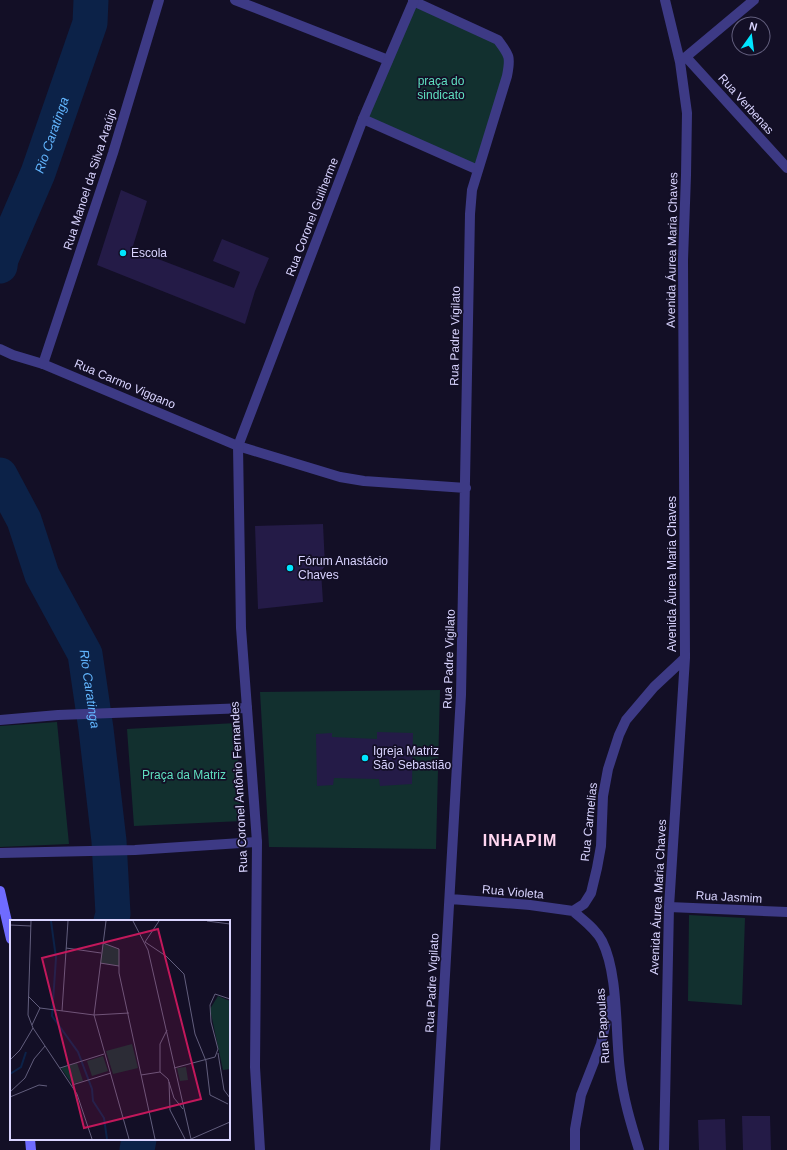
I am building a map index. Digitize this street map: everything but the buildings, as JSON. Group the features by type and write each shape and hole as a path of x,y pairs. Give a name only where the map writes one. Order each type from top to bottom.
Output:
{"main road":[{"path":"0,891 10,935"},
{"path":"30,1140 31,1150"}],"street":[{"name":"Rua Manoel da Silva Araújo","path":"43,364 114,153 159,0"},
{"path":"235,0 388,60"},
{"name":"Avenida Áurea Maria Chaves","path":"664,1150 669,907 685,658 683,260 687,113 683,60 665,0"},
{"path":"683,60 754,0"},
{"name":"Rua Coronel Guilherme","path":"238,446 363,119 414,1"},
{"name":"Rua Padre Vigilato","path":"414,1 498,40 505,49 510,60 507,76 472,190 470,214 461,694 435,1150"},
{"name":"Rua Verbenas","path":"683,60 787,168"},
{"path":"363,119 478,170"},
{"name":"Rua Carmo Viggano","path":"0,350 43,364 238,446 346,478 364,481 466,488"},
{"name":"Rua Coronel Antônio Fernandes","path":"238,446 241,628 257,842 256,1067 260,1150"},
{"name":"Rua Carmelias","path":"573,911 584,904 591,893 601,846 603,796 610,761 619,735 626,720 654,688 685,658"},
{"path":"0,720 58,715 247,708"},
{"path":"0,853 135,850 257,842"},
{"name":"Rua Violeta","path":"450,899 573,911"},
{"name":"Rua Jasmim","path":"669,907 787,912"},
{"name":"Rua Papoulas","path":"573,911 589,924 602,941 610,965 614,990 619,1070 623,1098 639,1150"},
{"path":"575,1150 575,1129 581,1095 601,1044 614,990"}],"green space":[{"name":"praça do sindicato","path":"413,1 498,40 510,60 478,170 363,119"},
{"path":"440,690 436,849 269,847 260,692"},
{"path":"57,722 69,844 0,847 0,726"},
{"name":"Praça da Matriz","path":"236,723 242,821 134,826 127,729"},
{"path":"689,915 745,918 742,1005 688,1001"}],"waterway":[{"name":"Rio Caratinga","path":"0,266 1,259 38,173 90,23 91,0"},
{"name":"Rio Caratinga","path":"0,475 24,520 42,575 85,654 96,729 109,841 113,914 111,920"},
{"name":"Rio Caratinga","path":"137,1150 139,1140"}],"place":[{"name":"Escola","path":"123,253"},
{"name":"Fórum Anastácio Chaves","path":"290,568"},
{"name":"Igreja Matriz São Sebastião","path":"365,758"}],"district":[{"name":"INHAPIM","path":"520,840"}]}
